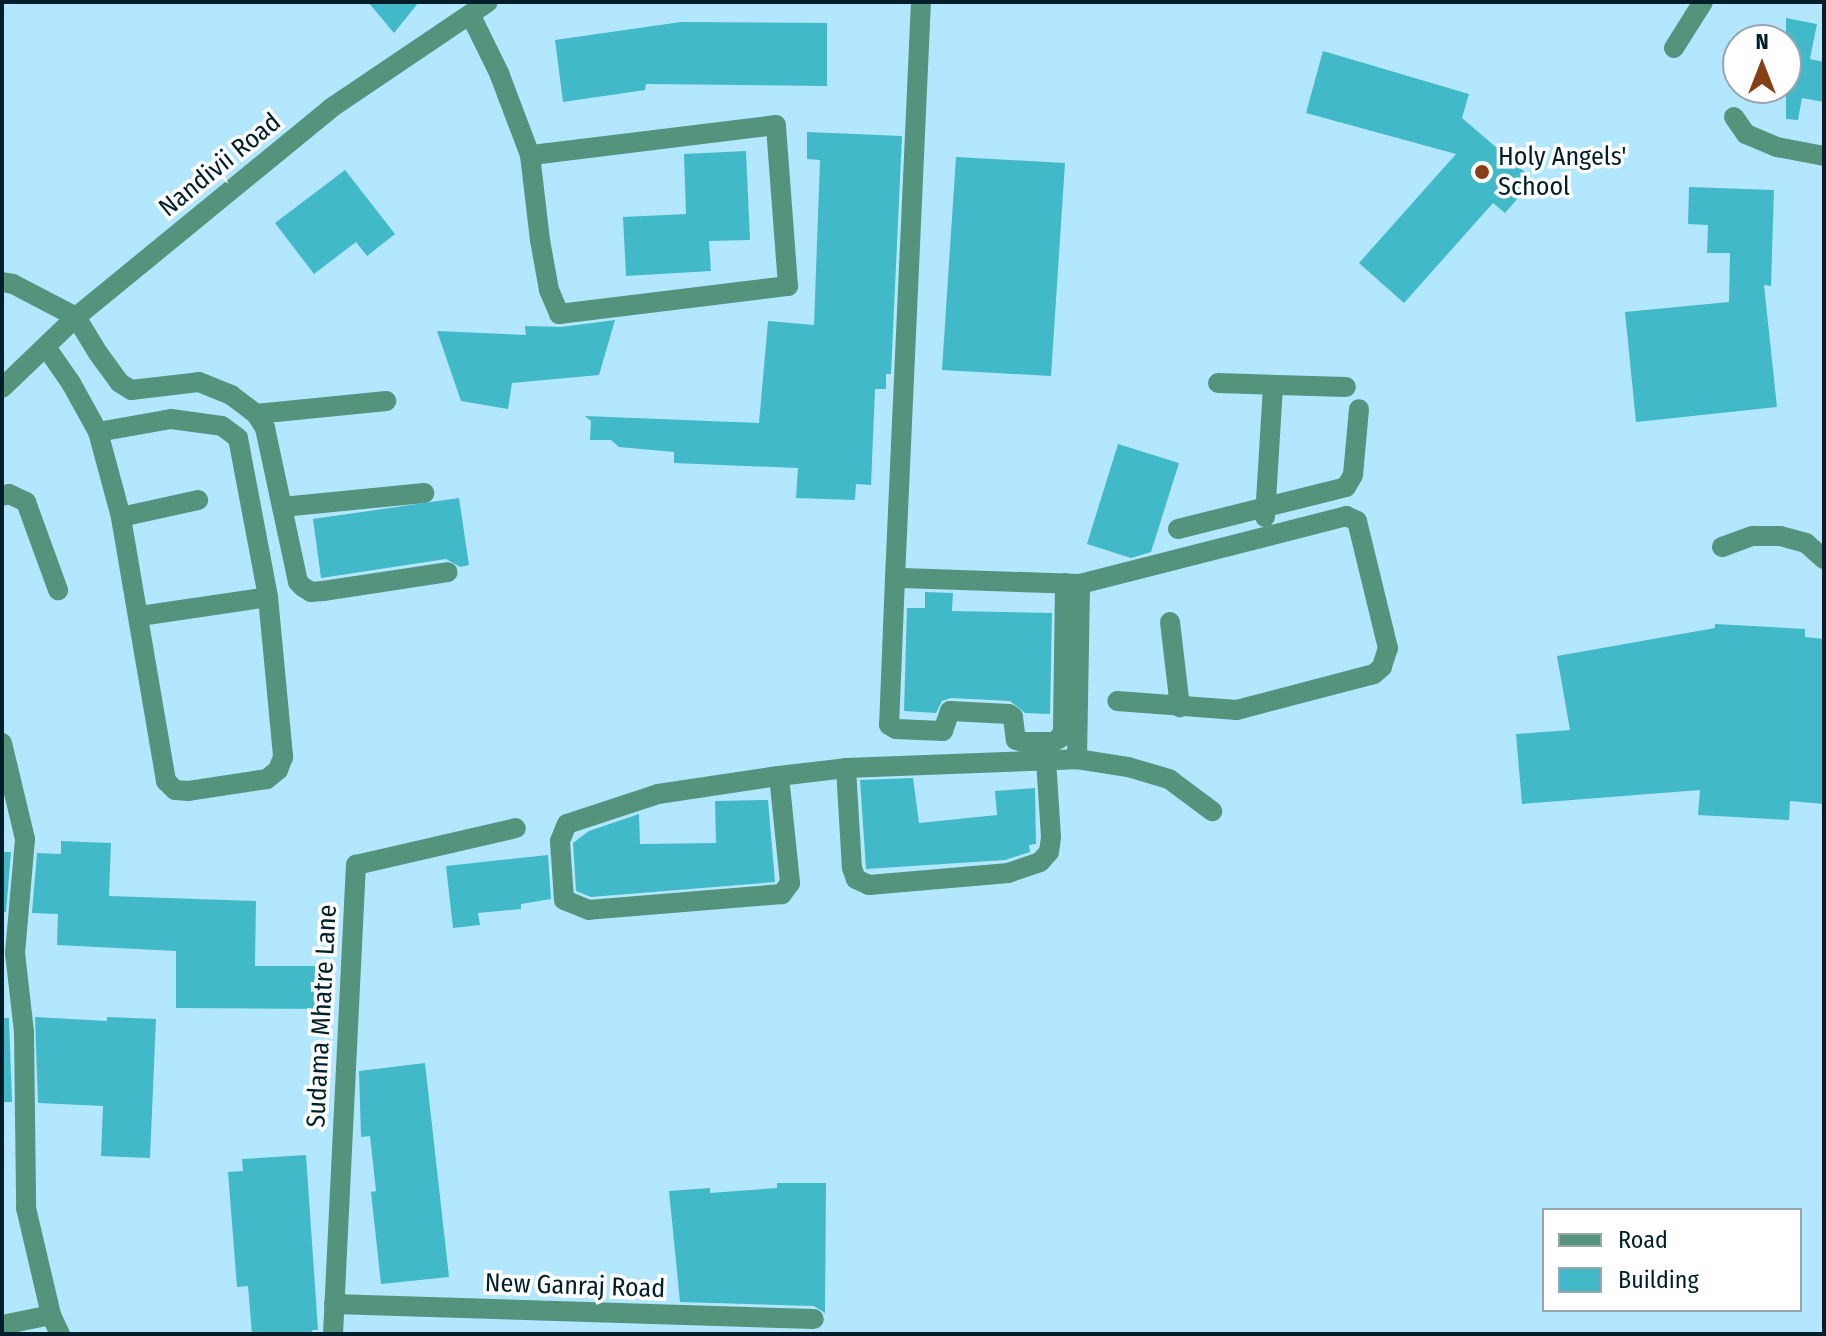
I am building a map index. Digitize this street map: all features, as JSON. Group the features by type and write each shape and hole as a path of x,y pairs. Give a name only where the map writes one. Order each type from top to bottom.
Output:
{"street":[{"name":"Nandivii Road","path":"2,388 76,317 331,108 488,2"},
{"path":"921,2 886,719 889,725 896,729 943,731 948,712 1009,714 1013,717 1016,740 1053,742 1060,738 1072,584"},
{"path":"1674,48 1703,2"},
{"path":"471,16 499,73 530,155 549,290 559,314 788,286 776,125 530,155"},
{"path":"1734,117 1746,134 1777,147 1824,156"},
{"path":"2,282 13,284 76,317 120,383 131,390 199,382 214,386 256,414 265,428 298,582 311,592 448,572"},
{"path":"46,347 71,383 98,432 121,517 166,781 175,790 189,791 267,779 278,770 283,757 268,597 238,438 222,426 171,419 98,432"},
{"path":"1218,383 1346,387"},
{"path":"1264,537 1273,385"},
{"path":"167,386 171,419"},
{"path":"256,414 386,401"},
{"path":"1178,529 1346,487 1350,483 1359,409"},
{"path":"282,507 424,493"},
{"path":"2,496 9,494 26,502 58,590"},
{"path":"121,517 198,500"},
{"path":"895,578 1072,584 1346,516 1355,518 1388,648 1382,667 1374,674 1237,710 1117,701"},
{"path":"1722,547 1753,536 1780,536 1806,543 1824,559"},
{"path":"1072,584 1077,759"},
{"path":"140,616 268,597"},
{"path":"1170,622 1180,707"},
{"path":"2,743 25,839 15,953 24,1032 26,1208 51,1315 60,1334"},
{"path":"779,776 790,883 782,894 589,910 564,900 560,841 567,824 658,794 779,776 846,768 1077,759 1128,767 1169,779 1212,811"},
{"path":"846,768 852,868 856,879 869,885 1008,873 1040,862 1049,852 1051,837 1046,760"},
{"name":"Sudama Mhatre Lane","path":"333,1334 356,865 516,828"},
{"name":"New Ganraj Road","path":"334,1304 814,1319"},
{"path":"2,1325 51,1315"}],"building":[{"path":"368,2 419,2 394,33"},
{"path":"1786,18 1817,24 1810,59 1824,62 1824,102 1802,98 1802,24 1786,24"},
{"path":"681,22 827,23 827,86 646,84 645,90 563,102 555,40"},
{"name":"Holy Angels' School","path":"1323,51 1469,94 1462,118 1534,180 1505,213 1493,203 1404,303 1359,263 1456,154 1306,113"},
{"path":"1786,104 1801,104 1798,120 1786,119"},
{"path":"807,132 902,136 891,374 886,374 886,389 875,389 871,485 856,484 855,500 796,498 798,468 674,463 674,452 619,447 611,440 590,440 591,421 585,416 759,423 768,321 814,325 820,160 807,159"},
{"path":"746,151 750,240 709,241 711,271 626,276 623,217 686,214 684,154"},
{"path":"956,157 1065,163 1051,376 942,370"},
{"path":"345,170 395,234 367,256 356,242 314,274 275,223"},
{"path":"1689,187 1774,190 1771,286 1764,285 1777,407 1636,422 1625,312 1729,302 1730,253 1707,253 1708,225 1688,224"},
{"path":"615,320 599,375 512,383 508,409 461,401 437,331 526,335 525,326 561,327"},
{"path":"1118,444 1179,463 1151,552 1131,558 1087,544"},
{"path":"459,498 469,565 460,567 446,559 321,578 313,519"},
{"path":"925,592 953,593 952,611 1052,613 1050,714 1025,713 1010,701 951,698 942,701 936,713 904,711 907,608 925,608"},
{"path":"1715,624 1805,629 1805,637 1824,639 1824,804 1790,801 1789,820 1698,815 1700,790 1522,804 1516,734 1570,730 1557,656 1715,628"},
{"path":"913,778 919,823 997,815 995,791 1035,788 1036,844 1029,845 1030,852 1005,860 866,869 860,780"},
{"path":"768,800 775,882 591,897 576,891 573,843 589,831 639,814 640,844 716,843 715,801"},
{"path":"61,841 111,843 109,896 256,901 255,966 329,966 328,1009 176,1008 176,951 57,945 58,914 32,913 37,853 61,854"},
{"path":"2,852 11,852 6,912 2,912"},
{"path":"548,855 551,899 521,904 521,909 478,913 480,925 453,928 446,866"},
{"path":"35,1017 107,1021 107,1017 156,1019 150,1158 101,1156 103,1106 38,1103"},
{"path":"2,1018 9,1018 12,1102 2,1102"},
{"path":"425,1063 449,1277 381,1284 371,1192 376,1191 370,1136 361,1137 359,1071"},
{"path":"306,1155 318,1330 312,1330 313,1334 252,1334 248,1286 237,1287 228,1172 243,1171 242,1159"},
{"path":"777,1183 826,1183 825,1313 814,1306 680,1302 669,1191 710,1188 710,1193 777,1188"}],"place":[{"name":"Holy Angels' School","path":"1482,172"}]}
